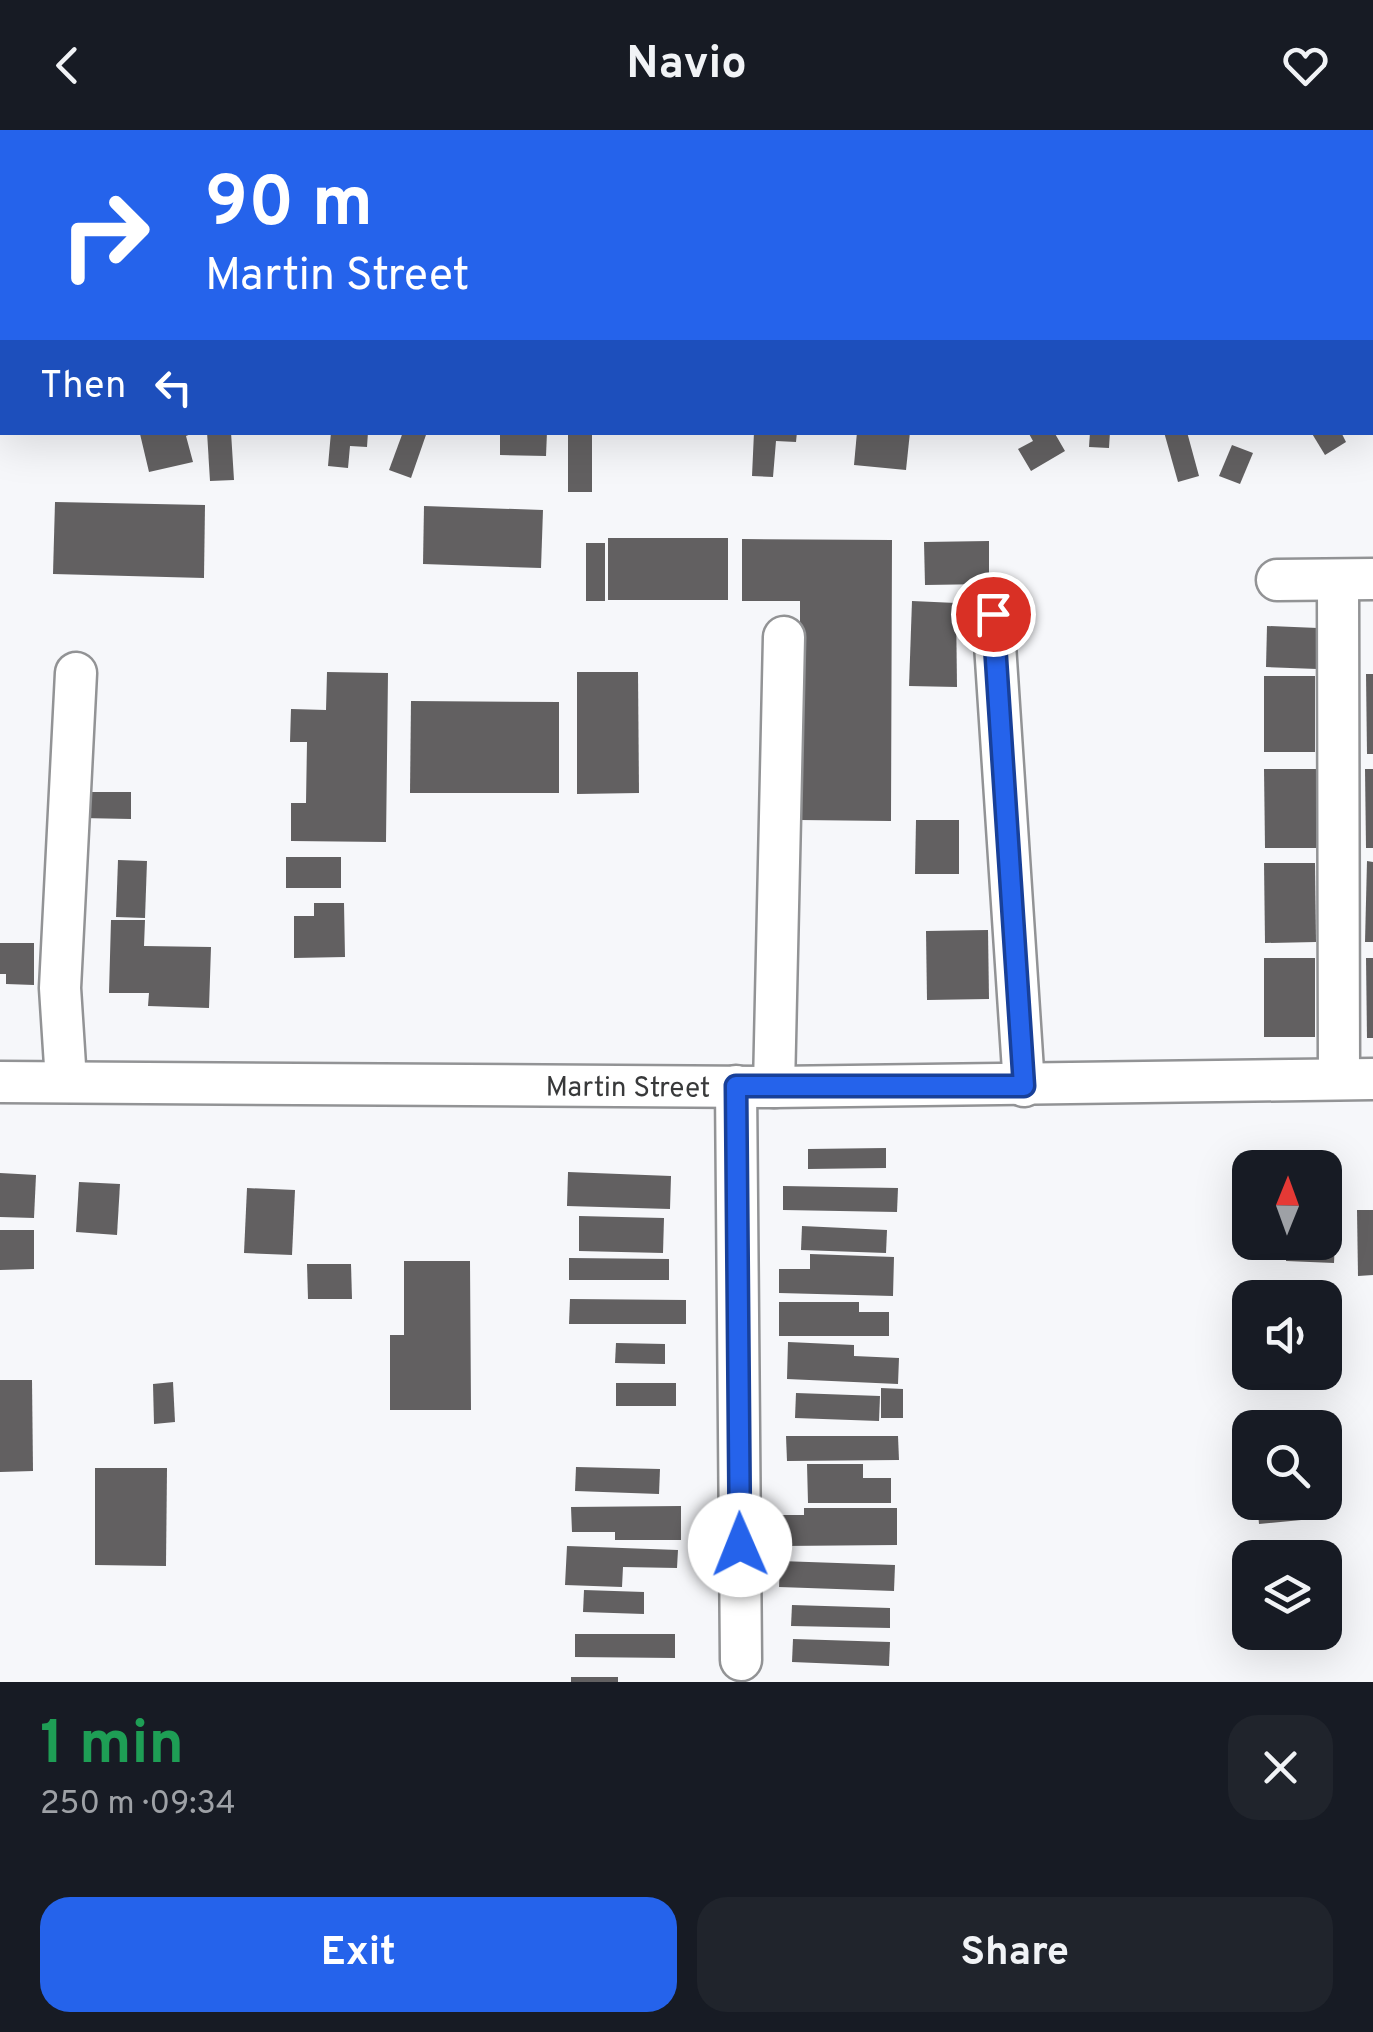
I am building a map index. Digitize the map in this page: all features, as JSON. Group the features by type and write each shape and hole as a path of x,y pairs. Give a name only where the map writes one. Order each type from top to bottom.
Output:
{"street":[{"path":"1278,580 1356,580 1356,1079"},
{"path":"993,614 1024,1086"},
{"path":"740,1660 755,1087 784,637"},
{"path":"66,1081 60,988 76,673"},
{"name":"Martin Street","path":"0,1082 755,1087 1356,1079"}],"building":[{"path":"140,435 188,435 193,462 149,472"},
{"path":"207,435 231,435 234,480 210,481"},
{"path":"331,435 368,435 367,447 350,446 348,468 328,466"},
{"path":"402,435 426,435 411,478 389,470"},
{"path":"500,435 547,435 546,456 500,455"},
{"path":"568,435 592,435 592,492 568,492"},
{"path":"754,435 797,435 796,442 776,441 773,477 752,476"},
{"path":"857,435 910,435 906,470 854,465"},
{"path":"1030,435 1056,435 1065,451 1031,471 1018,449 1033,441"},
{"path":"1090,435 1110,435 1109,448 1089,447"},
{"path":"1165,435 1188,435 1199,476 1178,482"},
{"path":"1313,435 1342,435 1346,442 1325,455"},
{"path":"1232,445 1253,453 1240,484 1219,476"},
{"path":"55,502 205,505 204,578 53,574"},
{"path":"424,506 543,510 541,568 423,564"},
{"path":"608,538 728,538 728,600 608,600"},
{"path":"742,539 892,540 891,821 800,820 800,601 742,601"},
{"path":"989,541 989,584 925,585 924,542"},
{"path":"586,543 605,543 605,601 586,601"},
{"path":"912,601 956,603 957,687 909,686"},
{"path":"1267,626 1318,628 1317,669 1266,667"},
{"path":"327,672 388,673 386,842 291,841 291,803 306,803 307,742 290,742 291,709 326,710"},
{"path":"577,672 638,672 639,793 577,794"},
{"path":"1366,674 1373,674 1373,754 1367,754"},
{"path":"1264,676 1315,676 1315,752 1264,752"},
{"path":"411,701 559,702 559,793 410,793"},
{"path":"1264,769 1317,769 1317,848 1265,848"},
{"path":"1365,769 1373,769 1373,848 1366,848"},
{"path":"81,792 131,792 131,819 81,818"},
{"path":"916,820 959,820 959,874 915,874"},
{"path":"286,857 341,857 341,888 286,888"},
{"path":"118,860 147,861 145,918 116,917"},
{"path":"1367,861 1373,862 1373,942 1365,942"},
{"path":"1264,863 1315,863 1316,942 1265,943"},
{"path":"314,903 344,903 345,957 294,958 294,916 314,916"},
{"path":"111,920 145,920 144,946 211,947 209,1008 148,1006 149,993 109,993"},
{"path":"988,930 989,999 927,1000 926,931"},
{"path":"0,943 34,943 34,985 6,984 6,974 0,974"},
{"path":"1264,958 1315,958 1315,1037 1264,1037"},
{"path":"1366,958 1373,958 1373,1038 1367,1038"},
{"path":"886,1148 886,1168 808,1169 808,1149"},
{"path":"568,1172 671,1176 670,1209 567,1206"},
{"path":"0,1173 36,1175 34,1218 0,1217"},
{"path":"79,1182 120,1184 117,1235 76,1232"},
{"path":"783,1186 898,1188 897,1212 783,1210"},
{"path":"247,1188 295,1190 292,1255 244,1253"},
{"path":"1357,1210 1373,1210 1373,1275 1358,1276"},
{"path":"579,1216 664,1218 663,1253 579,1251"},
{"path":"802,1226 887,1230 886,1253 801,1250"},
{"path":"0,1230 34,1230 34,1269 0,1270"},
{"path":"810,1254 894,1257 893,1296 779,1293 779,1269 810,1269"},
{"path":"569,1258 669,1259 669,1280 569,1280"},
{"path":"1286,1260 1334,1260 1334,1263"},
{"path":"404,1261 470,1261 471,1410 390,1410 390,1335 404,1335"},
{"path":"307,1264 351,1264 352,1299 308,1299"},
{"path":"570,1299 686,1300 686,1324 569,1324"},
{"path":"779,1302 859,1302 859,1312 889,1312 889,1336 779,1336"},
{"path":"788,1342 854,1345 854,1356 899,1358 898,1384 787,1379"},
{"path":"616,1343 665,1344 665,1364 615,1363"},
{"path":"0,1380 32,1380 33,1471 0,1472"},
{"path":"173,1382 175,1422 154,1424 153,1384"},
{"path":"616,1383 676,1383 676,1406 616,1406"},
{"path":"881,1388 903,1389 903,1418 881,1418"},
{"path":"796,1393 880,1396 879,1421 795,1418"},
{"path":"786,1436 898,1436 899,1460 787,1461"},
{"path":"807,1464 863,1464 863,1478 891,1478 891,1503 808,1503"},
{"path":"576,1467 660,1469 659,1494 575,1491"},
{"path":"95,1468 167,1468 166,1566 95,1565"},
{"path":"681,1506 681,1540 615,1540 615,1532 572,1532 571,1507"},
{"path":"804,1508 897,1508 897,1545 782,1546 782,1515 804,1515"},
{"path":"1259,1520 1301,1520 1259,1524"},
{"path":"567,1546 678,1550 677,1568 623,1567 622,1587 565,1585"},
{"path":"780,1561 895,1565 894,1591 779,1587"},
{"path":"584,1590 644,1592 644,1614 583,1612"},
{"path":"792,1605 890,1608 890,1628 791,1626"},
{"path":"575,1634 675,1634 675,1658 575,1657"},
{"path":"793,1639 890,1642 889,1666 792,1662"},
{"path":"571,1677 618,1677 618,1682 571,1682"}],"route":[{"path":"740,1545 736,1086 1024,1086 993,614"}]}
